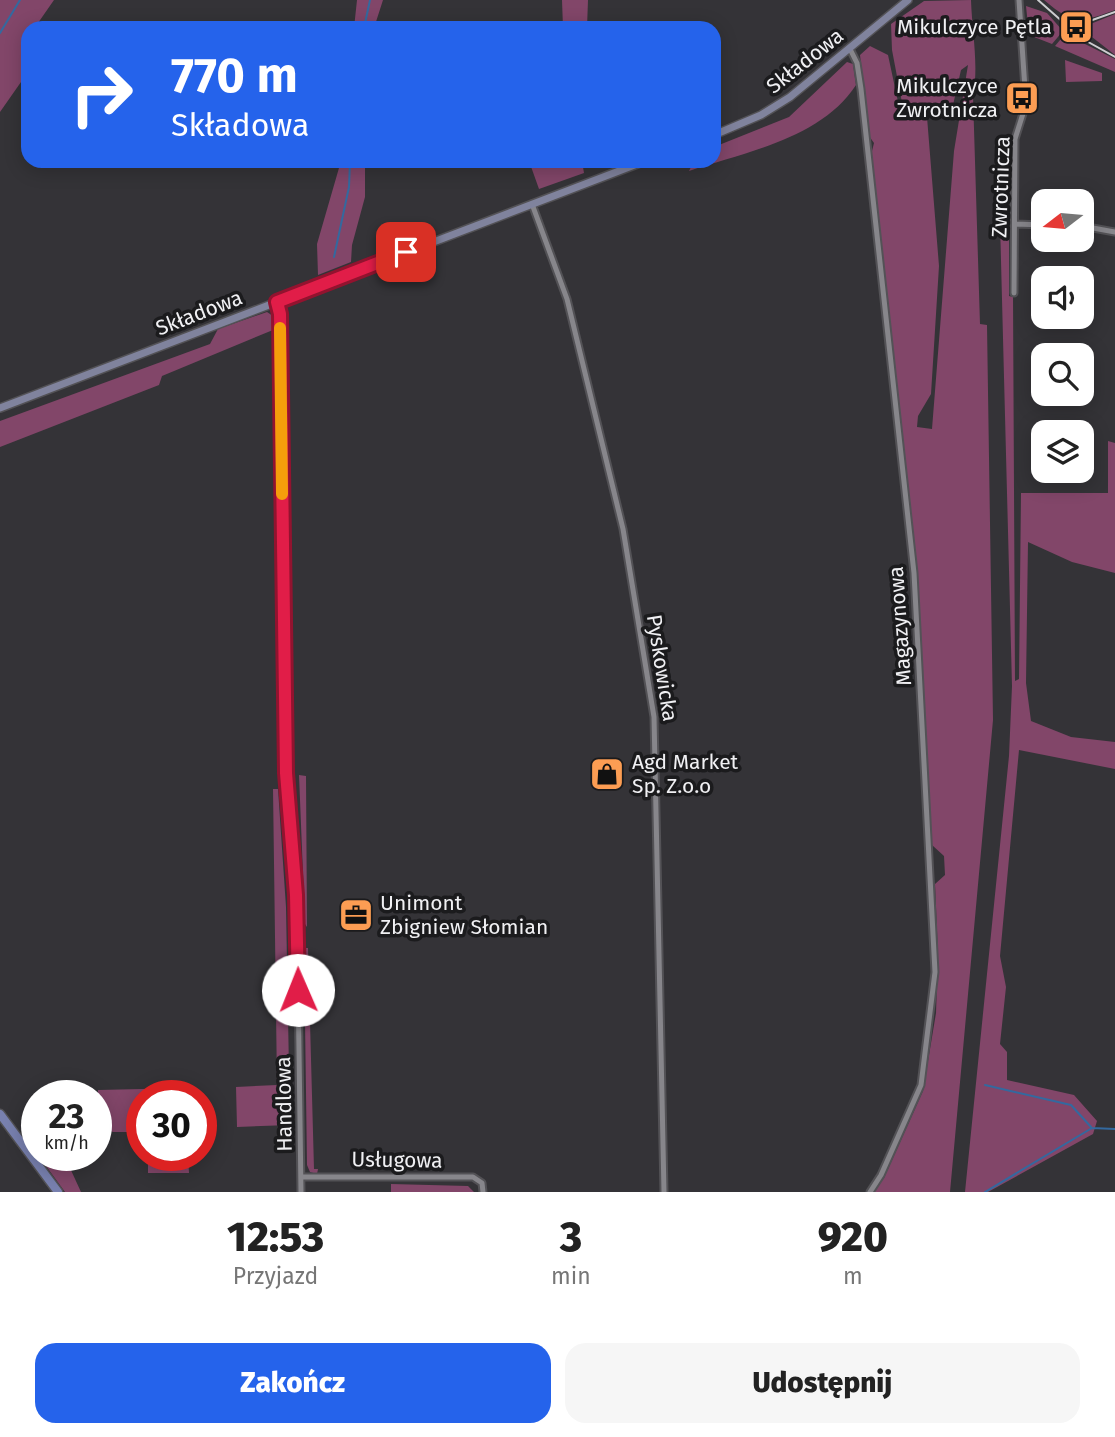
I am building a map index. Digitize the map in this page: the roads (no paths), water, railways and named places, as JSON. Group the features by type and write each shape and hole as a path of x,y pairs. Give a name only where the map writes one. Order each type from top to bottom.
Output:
{"main road":[{"name":"Składowa","path":"721,132 783,103 908,0"},
{"name":"Składowa","path":"0,408 627,168"},
{"path":"0,1114 58,1192"}],"street":[{"name":"Zwrotnicza","path":"1014,293 1014,139 1026,104 1019,0"},
{"name":"Magazynowa","path":"849,49 857,63 861,89 914,573 934,972 921,1085 881,1175 870,1192"},
{"name":"Pyskowicka","path":"532,204 567,299 621,518 654,717 664,1192"},
{"path":"1015,225 1031,225"},
{"path":"1094,228 1115,232"},
{"name":"Handlowa","path":"277,302 280,314 286,781 296,909 301,1192"},
{"name":"Usługowa","path":"301,1177 473,1177 482,1183 483,1192"}],"waterway":[{"path":"0,33 20,0"},
{"path":"366,21 370,0"},
{"path":"334,257 349,187 350,168"},
{"path":"985,1085 1071,1105 1091,1127"},
{"path":"985,1192 1092,1128 1115,1129"}],"tram line":[{"path":"1038,0 1081,38 1115,57"},
{"path":"1063,15 1084,23 1115,12"}],"place":[{"name":"Mikulczyce Pętla","path":"1076,27"},
{"name":"Mikulczyce Zwrotnicza","path":"1022,98"},
{"name":"Agd Market Sp. Z.o.o","path":"607,774"},
{"name":"Unimont Zbigniew Słomian","path":"356,915"}]}
